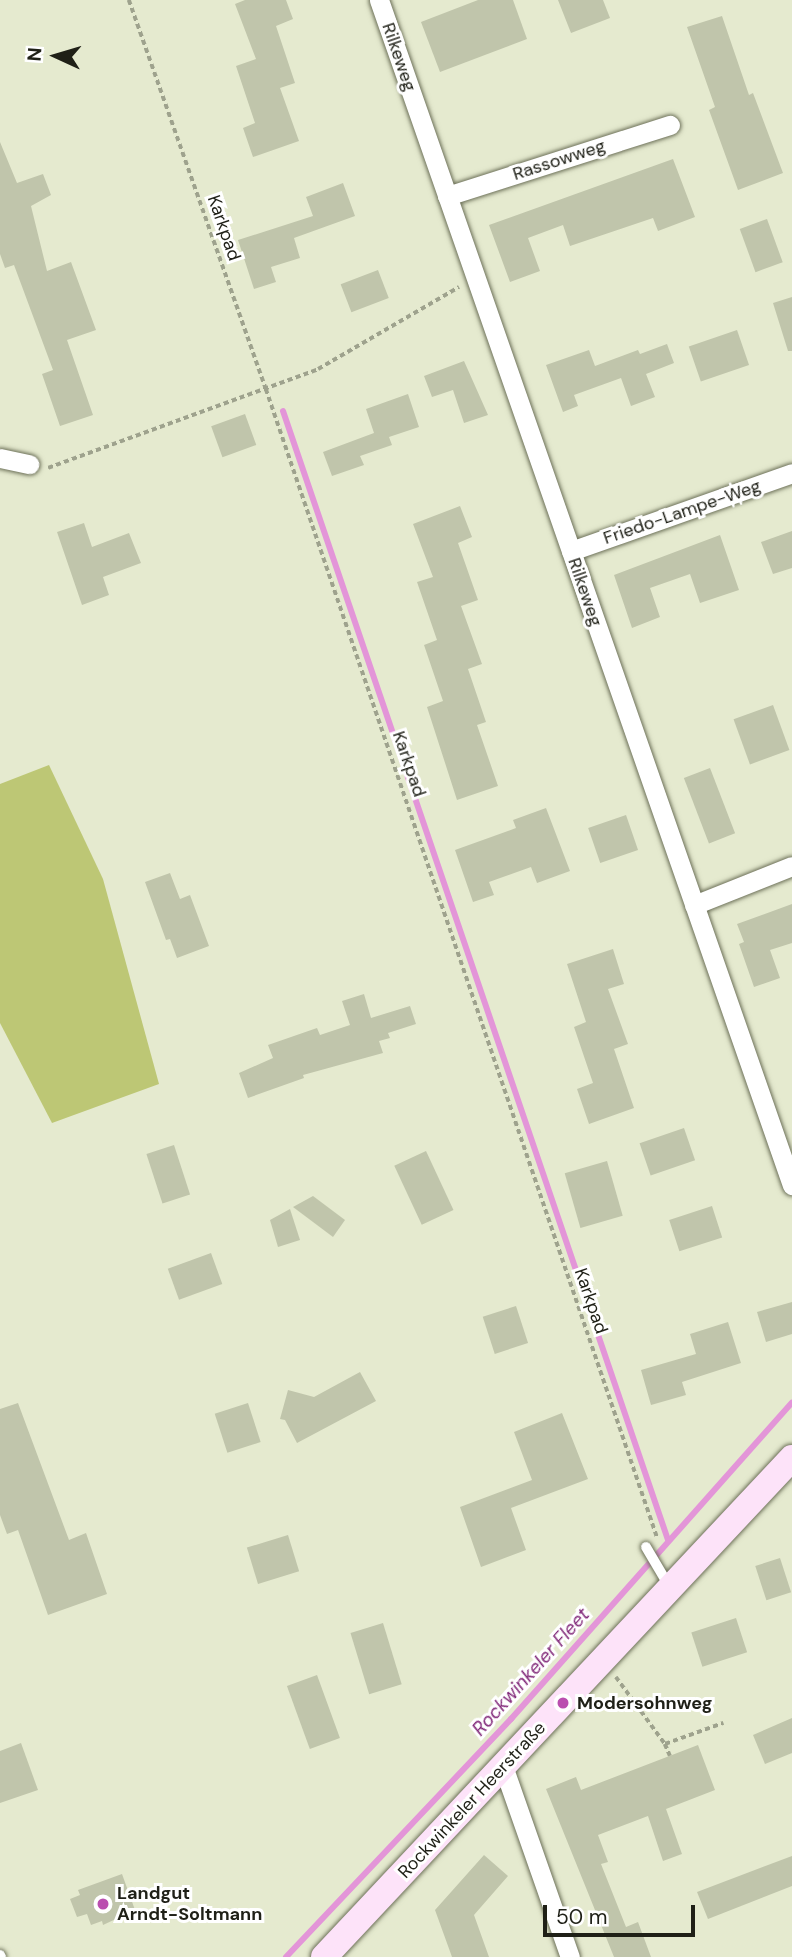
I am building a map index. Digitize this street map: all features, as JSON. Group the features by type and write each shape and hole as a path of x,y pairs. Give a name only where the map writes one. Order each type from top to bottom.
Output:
{"main road":[{"name":"Rockwinkeler Heerstraße","path":"324,1957 792,1458"}],"street":[{"name":"Rilkeweg","path":"379,0 792,1185"},
{"name":"Rassowweg","path":"447,196 670,125"},
{"path":"0,458 29,464"},
{"name":"Friedo-Lampe-Weg","path":"571,551 792,474"},
{"path":"694,905 792,866"},
{"path":"503,1766 570,1957"}],"lane":[{"path":"646,1547 671,1589"}],"path":[{"name":"Karkpad","path":"129,0 266,389 658,1538"},
{"path":"29,464 43,470 318,369 475,277"},
{"path":"604,1661 665,1744 670,1756"},
{"path":"665,1744 723,1723"}],"green space":[{"path":"49,765 103,879 159,1084 52,1123 0,1023 0,784"}],"building":[{"path":"245,0 286,0 293,19 276,26 295,83 280,88 299,141 253,157 243,128 255,123 236,66 256,59 235,4"},
{"path":"478,0 513,0 527,39 440,72 421,22"},
{"path":"558,0 603,0 610,18 571,33"},
{"path":"722,16 749,95 753,93 783,173 738,190 709,110 715,107 687,27"},
{"path":"0,142 17,183 43,174 51,195 31,206 47,271 71,262 96,330 67,340 93,415 60,426 42,374 53,370 14,265 5,268 0,254"},
{"path":"673,159 695,217 658,231 653,218 570,246 563,225 528,238 540,271 510,282 489,225"},
{"path":"343,183 355,216 294,238 300,258 271,267 276,282 254,289 238,240 313,216 306,197"},
{"path":"767,219 783,262 755,272 740,229"},
{"path":"378,270 389,298 351,312 341,284"},
{"path":"792,297 792,351 788,351 773,303"},
{"path":"737,330 749,365 701,382 689,347"},
{"path":"667,344 674,363 646,374 655,397 631,406 621,378 574,395 578,406 563,412 546,365 589,350 595,366 638,350 640,354"},
{"path":"464,361 488,415 464,423 453,390 432,397 424,376"},
{"path":"408,394 419,427 389,437 392,445 360,456 364,465 332,476 323,452 374,433 366,409"},
{"path":"245,414 256,445 222,457 211,426"},
{"path":"460,506 472,537 458,543 478,600 461,606 482,664 468,669 486,722 477,725 498,786 457,800 427,707 443,701 424,645 437,640 417,582 433,577 413,524"},
{"path":"84,523 92,547 129,533 141,563 103,577 109,595 82,605 57,532"},
{"path":"792,531 792,568 773,574 761,542"},
{"path":"720,535 739,590 700,603 690,574 650,588 660,617 632,628 614,575"},
{"path":"773,705 789,750 750,764 734,719"},
{"path":"710,768 735,833 709,843 684,778"},
{"path":"546,808 570,871 537,883 531,867 489,882 494,895 473,902 455,850 516,828 513,820"},
{"path":"626,815 638,850 600,863 588,828"},
{"path":"170,873 180,899 190,895 209,946 177,958 170,939 166,940 145,882"},
{"path":"792,904 792,943 770,950 780,978 754,987 739,944 744,942 737,924"},
{"path":"613,949 624,984 608,989 628,1044 614,1049 634,1108 589,1124 577,1089 593,1083 574,1027 586,1022 567,964"},
{"path":"364,994 371,1018 410,1006 416,1024 388,1033 390,1038 379,1041 383,1053 303,1075 304,1078 248,1098 239,1073 273,1058 268,1045 317,1028 320,1035 350,1025 342,1001"},
{"path":"684,1128 695,1160 651,1175 640,1143"},
{"path":"174,1145 190,1194 162,1203 146,1154"},
{"path":"426,1151 453,1210 422,1225 394,1166"},
{"path":"607,1161 623,1216 580,1228 565,1173"},
{"path":"313,1196 345,1220 333,1237 293,1207"},
{"path":"712,1206 722,1237 679,1251 669,1220"},
{"path":"290,1209 300,1240 278,1247 270,1220"},
{"path":"211,1253 222,1284 179,1300 168,1269"},
{"path":"792,1302 792,1334 766,1342 757,1312"},
{"path":"516,1306 528,1343 495,1354 483,1317"},
{"path":"728,1322 741,1363 682,1382 686,1395 651,1405 641,1370 696,1354 690,1334"},
{"path":"360,1372 376,1401 297,1443 285,1420 280,1419 288,1390 314,1397"},
{"path":"18,1403 69,1540 86,1533 107,1594 48,1615 18,1530 7,1534 0,1515 0,1409"},
{"path":"248,1403 261,1442 227,1453 215,1414"},
{"path":"562,1413 588,1479 511,1508 526,1550 481,1567 460,1507 532,1480 514,1432"},
{"path":"288,1535 299,1571 258,1584 247,1548"},
{"path":"780,1558 791,1592 766,1600 755,1566"},
{"path":"736,1618 747,1652 702,1667 691,1633"},
{"path":"383,1623 402,1684 369,1694 350,1633"},
{"path":"317,1675 340,1738 310,1749 287,1686"},
{"path":"792,1718 792,1753 765,1764 753,1735"},
{"path":"21,1743 38,1790 0,1803 0,1751"},
{"path":"698,1745 715,1790 666,1809 682,1854 663,1861 648,1816 598,1835 608,1862 601,1864 626,1927 638,1922 651,1957 614,1957 546,1789 576,1777 581,1790"},
{"path":"484,1855 508,1876 474,1915 489,1957 452,1957 435,1910"},
{"path":"792,1856 792,1886 708,1919 697,1892"},
{"name":"Landgut Arndt-Soltmann","path":"122,1874 135,1910 103,1925 102,1921 91,1925 87,1914 77,1917 70,1899 80,1895 78,1890"}],"waterway":[{"path":"283,411 668,1540"},
{"name":"Rockwinkeler Fleet","path":"286,1957 511,1719 792,1403"}],"place":[{"name":"Modersohnweg","path":"563,1703"},
{"name":"Landgut Arndt-Soltmann","path":"103,1904"}]}
